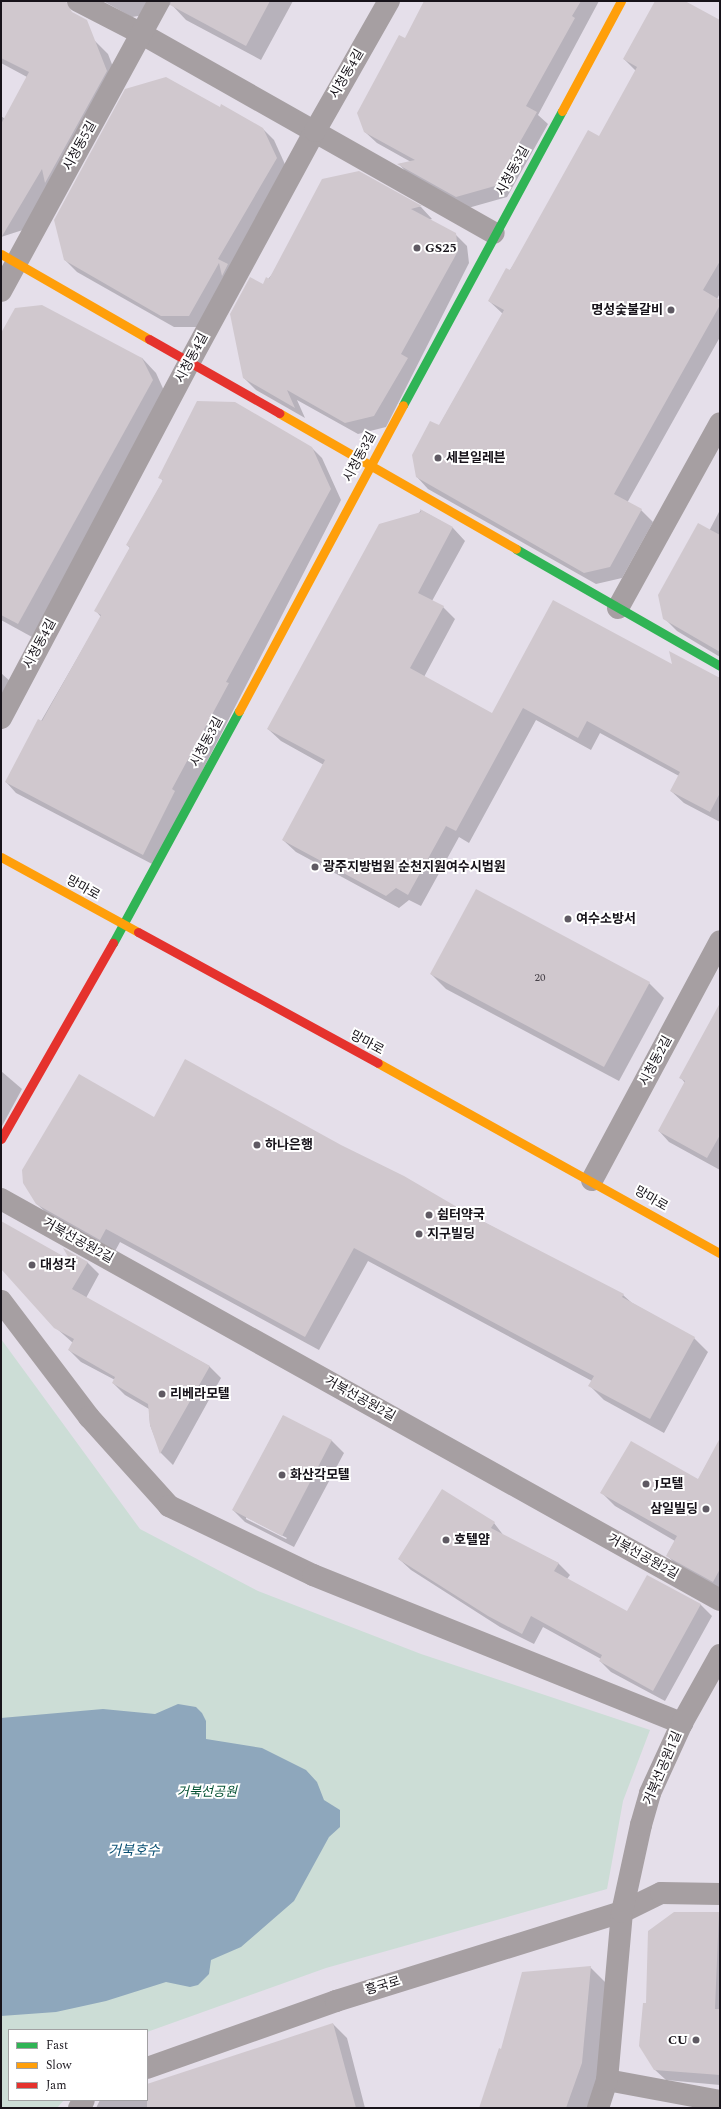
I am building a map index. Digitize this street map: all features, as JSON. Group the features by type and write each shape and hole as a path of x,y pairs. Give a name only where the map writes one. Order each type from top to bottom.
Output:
{"street":[{"path":"78,1 142,34 494,233"},
{"name":"시청동5길","path":"1,291 9,258 160,1"},
{"name":"시청동4길","path":"1,718 190,361 315,131 389,1"},
{"name":"시청동3길","path":"123,926 494,233 621,1"},
{"path":"9,258 190,361 369,467 720,666"},
{"path":"618,608 720,423"},
{"name":"망마로","path":"1,857 123,926 592,1180 720,1253"},
{"path":"1,1139 123,926"},
{"name":"시청동2길","path":"592,1180 720,941"},
{"name":"거북선공원2길","path":"1,1199 720,1600"},
{"path":"1,1302 89,1417 169,1506 313,1576 682,1724"},
{"name":"거북선공원1길","path":"598,2108 607,2080 622,1912 650,1793 682,1724 720,1655"},
{"path":"622,1912 661,1893 720,1894"},
{"name":"흥국로","path":"148,2068 336,2001 622,1912"},
{"path":"607,2080 720,2101"}],"green space":[{"name":"거북선공원","path":"1,1339 140,1529 258,1591 421,1654 650,1730 623,1801 607,1889 326,1968 148,2032 148,2029 8,2029 8,2101 63,2101 57,2108 1,2108"}],"water":[{"name":"거북호수","path":"178,1704 196,1707 202,1713 206,1721 206,1739 262,1748 306,1770 317,1782 324,1800 340,1810 340,1827 329,1837 294,1901 241,1947 211,1960 209,1974 198,1985 190,1987 166,1982 106,2001 56,2012 1,2016 1,1718 103,1709 155,1714"}],"building":[{"path":"1,1 66,1 72,12 87,20 107,71 45,183 42,169 1,238 1,124 29,72 1,58"},
{"path":"171,1 270,1 246,46 170,5"},
{"path":"424,1 581,1 572,16 575,18 526,106 537,112 495,186 456,197 397,164 415,160 364,132 357,113 399,35 405,38"},
{"path":"655,1 685,1 720,20 720,261 703,290 720,300 720,305 614,494 642,509 610,567 584,573 416,477 412,455 430,421 439,425 504,310 488,301 506,268 510,270 588,130 599,136 637,67 623,59"},
{"path":"166,77 220,107 221,104 263,128 277,158 218,259 228,264 222,276 219,263 189,316 161,316 64,260 54,220 125,89"},
{"path":"359,171 422,206 411,209 456,233 458,251 401,354 408,358 374,416 345,423 287,390 295,408 243,378 230,314 250,277 263,284 266,277 269,279 322,179"},
{"path":"42,305 142,358 153,380 18,624 1,615 1,333 15,308"},
{"path":"197,401 235,402 312,447 331,489 226,682 229,683 172,789 175,791 143,855 5,782 38,719 42,721 101,615 94,611 130,547 126,545 163,480 158,478"},
{"path":"420,509 453,527 418,593 444,606 410,668 492,713 553,600 672,664 669,651 720,678 720,793 710,812 670,791 680,772 587,721 578,738 523,708 456,831 446,826 408,895 396,888 386,896 282,840 325,760 267,729 379,524 421,512"},
{"path":"698,523 720,535 720,652 663,619 658,595"},
{"path":"476,889 650,982 604,1067 430,974"},
{"path":"720,1003 720,1135 707,1158 658,1131 685,1081 679,1078"},
{"path":"185,1059 341,1145 404,1176 469,1214 624,1294 622,1297 695,1337 650,1419 588,1386 594,1376 354,1248 305,1337 106,1229 100,1240 36,1204 23,1183 22,1170 79,1074 154,1117"},
{"path":"1,1221 70,1260 63,1248 88,1262 72,1289 210,1366 160,1454 150,1425 148,1404 112,1383 115,1377 68,1350 74,1339 54,1328 1,1269"},
{"name":"화산각모텔","path":"283,1415 332,1440 282,1536 232,1510"},
{"path":"720,1438 720,1569 713,1582 666,1556 677,1536 600,1493 631,1441 698,1479"},
{"path":"442,1489 495,1522 491,1528 559,1563 554,1571 627,1611 647,1575 701,1604 653,1691 599,1661 602,1655 531,1616 522,1634 488,1616 398,1559"},
{"path":"674,1912 719,1912 715,2009 720,2009 720,2075 654,2070 639,2046 643,2003 646,2003 648,1931"},
{"path":"591,1966 582,2063 566,2108 479,2108 499,2048 501,2049 522,1972"},
{"path":"333,2023 356,2108 147,2108 148,2084"}],"traffic: fast":[{"path":"403,405 562,111"},
{"path":"516,549 720,666"},
{"path":"113,943 239,711"}],"traffic: slow":[{"path":"562,111 621,1"},
{"path":"1,254 149,339"},
{"path":"239,711 403,405"},
{"path":"279,413 516,549"},
{"path":"1,857 138,932"},
{"path":"378,1063 720,1253"}],"traffic: jam":[{"path":"149,339 279,413"},
{"path":"138,932 378,1063"},
{"path":"1,1139 113,943"}],"place":[{"name":"GS25","path":"417,248"},
{"name":"명성숯불갈비","path":"671,310"},
{"name":"세븐일레븐","path":"438,458"},
{"name":"광주지방법원 순천지원여수시법원","path":"315,867"},
{"name":"여수소방서","path":"568,919"},
{"name":"하나은행","path":"257,1145"},
{"name":"쉼터약국","path":"429,1215"},
{"name":"지구빌딩","path":"419,1234"},
{"name":"대성각","path":"32,1265"},
{"name":"리베라모텔","path":"162,1394"},
{"name":"화산각모텔","path":"282,1475"},
{"name":"J모텔","path":"646,1484"},
{"name":"삼일빌딩","path":"706,1509"},
{"name":"호텔얌","path":"446,1540"},
{"name":"CU","path":"696,2040"}]}
